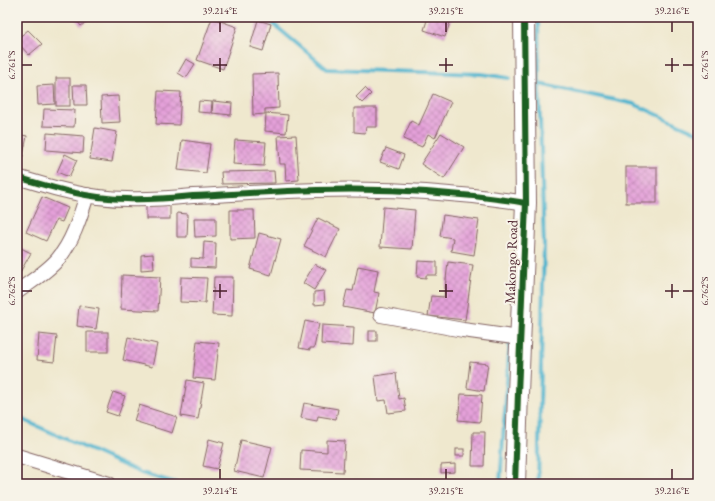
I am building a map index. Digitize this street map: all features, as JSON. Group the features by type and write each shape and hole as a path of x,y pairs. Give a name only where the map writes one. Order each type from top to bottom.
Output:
{"street":[{"name":"Makongo Road","path":"516,484 526,203 523,60 524,17"},
{"path":"17,177 44,186 87,195 126,199 368,189 439,192 481,196 526,203"},
{"path":"17,292 57,261 67,247 77,226 87,195"},
{"path":"381,315 463,330 520,338"},
{"path":"17,456 109,484"}],"building":[{"path":"74,17 93,17 81,26"},
{"path":"428,17 452,17 445,37 424,30"},
{"path":"212,18 237,27 223,69 197,60"},
{"path":"258,20 271,24 263,51 250,47"},
{"path":"28,30 42,44 29,55 17,42 17,39"},
{"path":"186,59 195,64 186,78 178,73"},
{"path":"278,73 279,108 265,109 265,114 253,115 252,74"},
{"path":"56,78 70,78 70,106 56,106"},
{"path":"54,85 55,104 38,105 37,86"},
{"path":"73,85 86,85 87,105 74,105"},
{"path":"365,88 371,94 362,103 356,97"},
{"path":"158,91 181,92 179,125 156,124"},
{"path":"433,94 451,102 435,138 428,134 422,147 403,139 411,121 419,125"},
{"path":"118,96 120,122 102,123 101,97"},
{"path":"199,101 212,102 211,113 198,112"},
{"path":"213,101 232,103 231,115 212,113"},
{"path":"354,108 377,108 377,127 366,127 365,133 354,132"},
{"path":"44,109 75,110 74,127 43,126"},
{"path":"266,113 288,115 286,133 265,131"},
{"path":"95,128 117,132 112,162 90,159"},
{"path":"47,133 84,136 83,153 46,150"},
{"path":"441,133 464,147 444,179 421,164"},
{"path":"17,134 27,136 22,160 17,159"},
{"path":"296,135 299,180 286,181 285,164 280,164 278,136"},
{"path":"182,140 210,144 206,173 178,170"},
{"path":"235,140 266,142 264,166 233,164"},
{"path":"386,148 404,155 399,169 380,162"},
{"path":"65,154 77,160 69,177 57,172"},
{"path":"626,167 657,167 657,203 626,203"},
{"path":"274,171 275,183 222,184 221,172"},
{"path":"42,197 68,208 62,222 56,220 46,241 26,232"},
{"path":"146,205 170,205 170,219 146,219"},
{"path":"383,207 415,210 412,249 380,247"},
{"path":"230,210 254,210 255,238 230,239"},
{"path":"177,213 188,214 187,237 177,237"},
{"path":"443,215 479,220 474,255 451,251 453,238 440,236"},
{"path":"194,218 216,218 216,236 195,237"},
{"path":"318,218 340,229 326,257 304,246"},
{"path":"259,233 281,239 271,275 250,269"},
{"path":"204,242 216,243 215,268 191,267 191,258 203,259"},
{"path":"17,246 31,253 19,274 17,274"},
{"path":"153,254 154,269 141,270 141,255"},
{"path":"418,261 437,262 437,275 426,275 426,278 417,277"},
{"path":"448,262 473,265 465,320 428,316 431,296 444,297"},
{"path":"315,264 326,270 314,290 303,283"},
{"path":"358,266 378,270 374,292 379,293 375,313 343,307 347,290 353,291"},
{"path":"122,275 160,277 158,311 121,309"},
{"path":"181,277 207,278 205,303 180,302"},
{"path":"214,277 233,277 232,316 212,315"},
{"path":"324,291 325,304 314,305 314,292"},
{"path":"79,306 99,309 96,329 77,326"},
{"path":"305,321 319,324 314,348 310,348 310,350 299,348"},
{"path":"322,325 354,327 353,346 321,344"},
{"path":"369,331 377,331 377,341 369,341"},
{"path":"87,332 108,332 108,352 87,352"},
{"path":"39,334 57,336 54,362 37,360"},
{"path":"128,337 157,344 152,367 123,360"},
{"path":"197,341 219,343 215,380 193,378"},
{"path":"470,362 488,364 484,391 467,388"},
{"path":"396,373 399,399 404,398 406,411 388,413 386,400 378,401 375,376"},
{"path":"187,380 204,383 198,419 181,416"},
{"path":"113,392 125,396 118,416 106,412"},
{"path":"461,394 482,395 480,422 458,420"},
{"path":"304,403 338,409 336,419 318,416 317,421 301,418"},
{"path":"139,405 177,417 172,433 134,421"},
{"path":"473,432 485,432 484,466 472,466"},
{"path":"209,439 224,443 217,469 203,466"},
{"path":"241,440 272,447 264,478 234,471"},
{"path":"327,440 345,441 343,472 300,470 301,450 327,452"},
{"path":"456,449 464,449 464,456 456,456"},
{"path":"455,464 455,472 441,473 441,465"}],"waterway":[{"path":"265,17 327,69 482,74 509,78"},
{"path":"538,17 544,245 538,484"},
{"path":"539,84 634,104 698,133"},
{"path":"500,484 510,338"},
{"path":"17,417 141,473 180,484"}],"cycle path":[{"path":"515,484 526,203 524,17"},
{"path":"17,177 71,192 113,199 152,199 286,191 396,190 474,196 526,203"}]}
